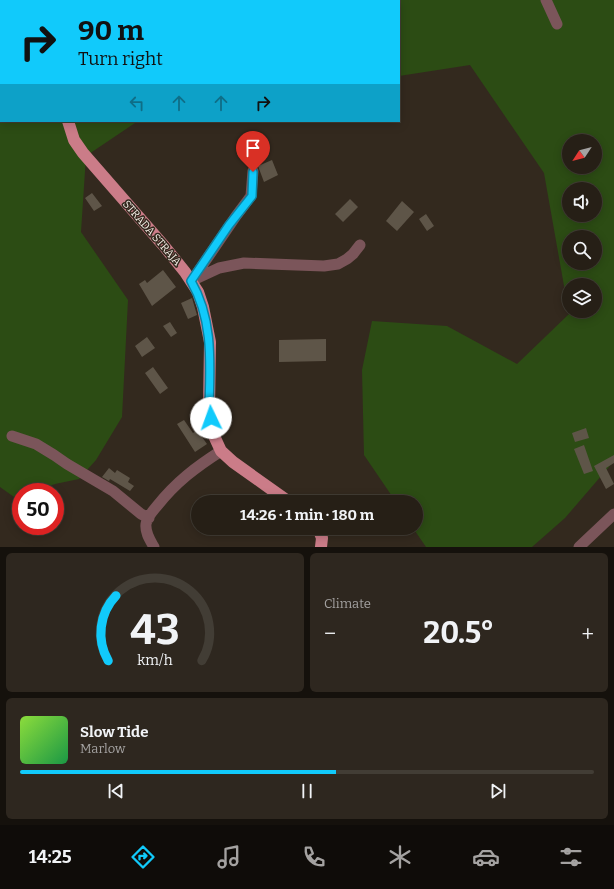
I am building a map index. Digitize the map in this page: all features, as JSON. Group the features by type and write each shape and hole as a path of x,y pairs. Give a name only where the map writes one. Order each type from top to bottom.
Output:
{"main road":[{"name":"STRADA STRAJA","path":"68,122 74,140 83,153 164,246 198,292 203,307 210,342 209,409 215,438 221,451 233,462 279,495"},
{"path":"321,535 321,547"}],"street":[{"path":"546,0 557,24"},
{"path":"191,281 231,222 252,196 253,172"},
{"path":"191,281 219,268 237,264 259,263 324,266 338,264 353,254 360,245"},
{"path":"12,436 36,444 66,464 113,491 148,518"},
{"path":"154,547 146,529 146,522 148,518 166,495 180,481 221,451"},
{"path":"579,547 614,514"}],"green space":[{"path":"400,0 614,0 614,461 565,518 532,547 426,547 418,535 423,535 423,495 391,495 364,455 362,370 372,321 447,326 517,364 565,318 602,318 602,278 563,278 544,173 470,65 400,76"},
{"path":"0,122 137,122 86,156 81,232 128,300 122,417 96,460 79,479 60,483 12,483 12,496 0,487"}],"building":[{"path":"272,160 278,175 264,182 258,166"},
{"path":"92,193 102,206 94,211 85,198"},
{"path":"350,199 358,207 343,222 335,214"},
{"path":"402,201 414,212 397,231 386,221"},
{"path":"426,214 434,226 427,231 419,219"},
{"path":"163,270 176,287 152,306 139,284 145,280 147,283"},
{"path":"192,298 197,315 188,319 181,303"},
{"path":"170,322 177,333 171,337 163,326"},
{"path":"147,337 155,348 142,357 135,346"},
{"path":"326,339 326,361 279,362 279,340"},
{"path":"153,367 168,388 160,394 145,373"},
{"path":"184,420 193,433 197,430 207,444 195,452 177,424"},
{"path":"586,428 589,438 575,442 572,433"},
{"path":"584,445 593,471 584,474 574,449"},
{"path":"614,455 614,463 606,468 614,484 606,489 594,466"},
{"path":"109,468 115,473 117,470 130,478 128,482 134,486 130,491 110,479 109,481 102,477"}],"route":[{"path":"211,418 209,409 210,342 203,307 198,292 191,281 229,225 252,196 253,172"}]}
